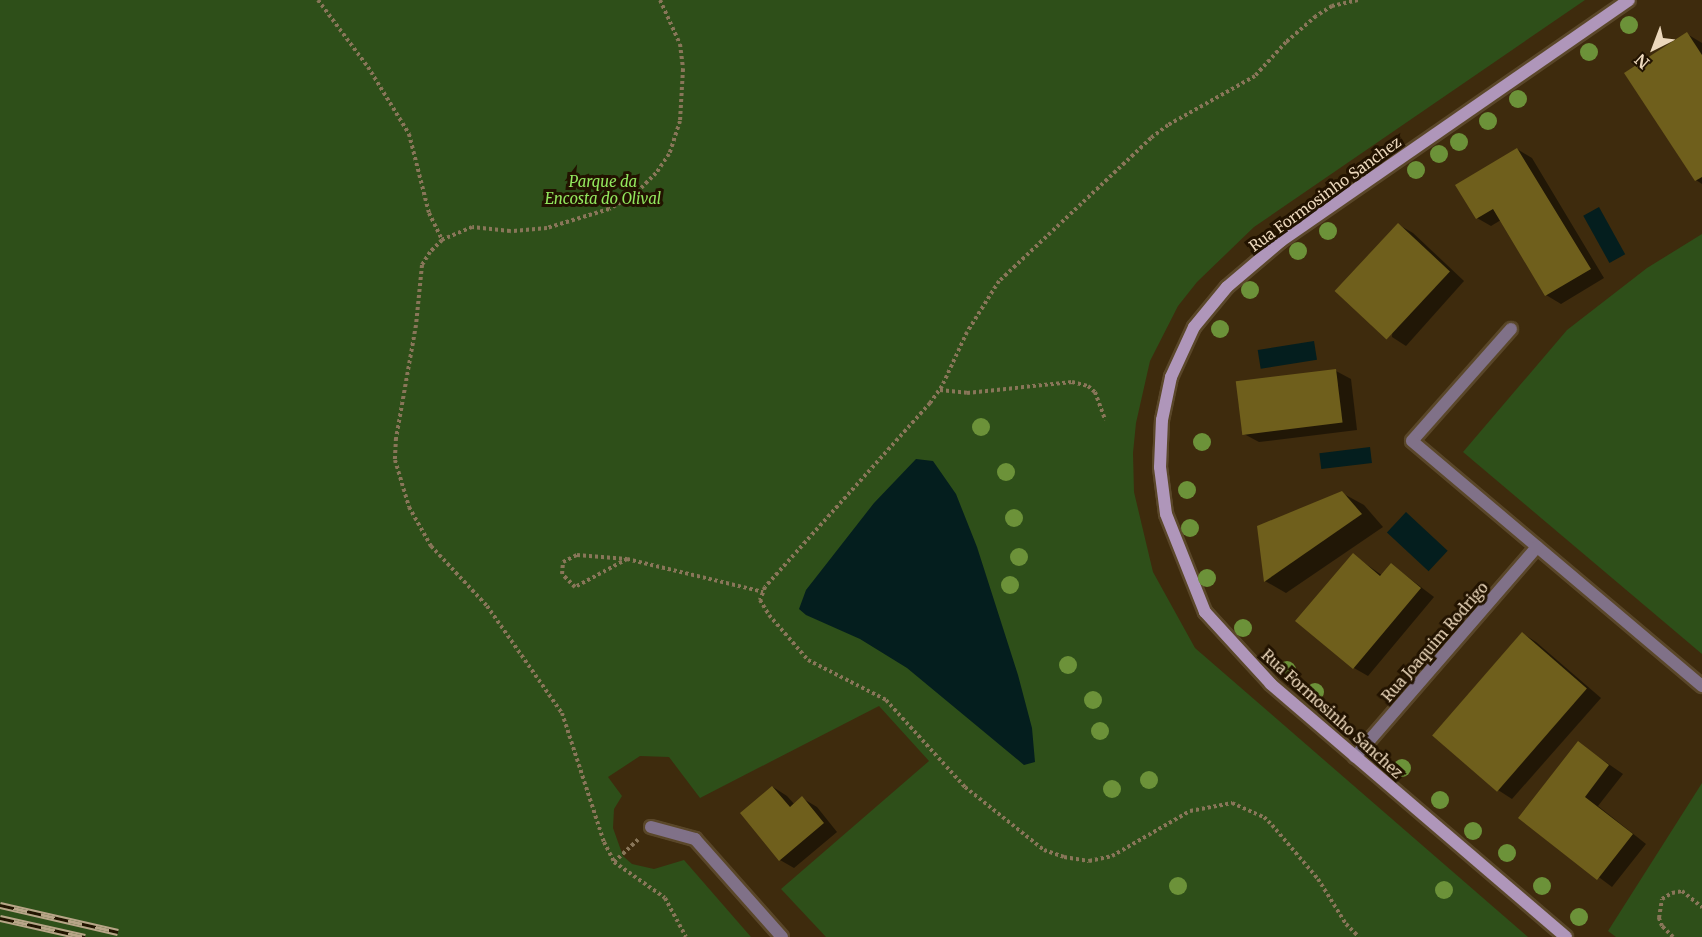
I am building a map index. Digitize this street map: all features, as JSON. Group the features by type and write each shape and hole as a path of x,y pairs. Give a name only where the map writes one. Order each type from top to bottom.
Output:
{"street":[{"name":"Rua Formosinho Sanchez","path":"1566,937 1271,684 1205,612 1166,513 1160,467 1162,420 1171,377 1194,327 1227,287 1281,241 1629,0"},
{"path":"1511,329 1412,441 1702,686"},
{"name":"Rua Joaquim Rodrigo","path":"1355,757 1537,547"},
{"path":"651,827 695,839 782,937"}],"path":[{"path":"318,0 368,67 409,134 429,213 442,240"},
{"path":"660,0 680,44 683,69 680,121 669,154 656,173 636,193 609,209 576,221 547,228 510,231 472,227 442,240 422,265 410,369 396,438 395,460 409,507 431,546 487,606 562,713 604,842 614,862 665,898 686,937"},
{"path":"1358,0 1332,6 1316,16 1286,42 1255,76 1168,125 1151,138 999,281 968,332 940,390 765,587 760,600 769,615 808,660 886,700 965,787 1044,850 1064,858 1089,861 1112,856 1190,811 1232,803 1264,817 1272,825 1318,879 1346,924 1359,937"},
{"path":"940,390 967,393 1072,382 1088,386 1095,392 1105,420"},
{"path":"627,559 575,587 562,574 563,562 577,555 627,559 763,592"},
{"path":"614,862 651,827"},
{"path":"1673,937 1662,927 1659,918 1662,899 1672,893 1682,891 1702,907"}],"green space":[{"name":"Parque da Encosta do Olival","path":"0,0 1585,0 1254,227 1197,282 1178,306 1150,361 1136,423 1133,453 1134,492 1153,572 1195,648 1528,937 826,937 781,889 929,761 879,706 700,798 669,757 640,756 608,777 622,796 614,809 613,828 623,856 632,864 654,869 684,860 751,937 0,937"},
{"path":"1702,234 1702,654 1463,452 1567,330 1647,268"},
{"path":"1702,783 1702,937 1616,937 1608,931"}],"water":[{"path":"1599,207 1625,254 1609,263 1583,216"},
{"path":"1314,341 1317,360 1261,369 1258,350"},
{"path":"1370,447 1372,463 1321,469 1319,453"},
{"path":"916,459 933,461 956,494 977,547 1018,675 1032,728 1035,762 1024,765 907,668 860,639 806,615 799,609 806,590 874,503"},
{"path":"1406,512 1448,551 1429,571 1387,532"}],"building":[{"path":"1687,32 1702,55 1702,177 1695,181 1624,73"},
{"path":"1517,148 1591,269 1545,296 1493,209 1476,219 1455,185"},
{"path":"1398,223 1450,271 1387,339 1335,291"},
{"path":"1336,369 1343,423 1242,435 1236,381"},
{"path":"1342,491 1362,514 1264,582 1257,526"},
{"path":"1353,553 1380,576 1391,563 1421,588 1353,669 1295,621"},
{"path":"1522,632 1587,688 1497,792 1432,735"},
{"path":"1578,741 1609,765 1585,797 1633,834 1597,880 1518,818"},
{"path":"772,786 790,807 802,796 824,823 779,861 740,813"}],"railway":[{"path":"0,905 118,932"},
{"path":"0,918 85,937"}]}
